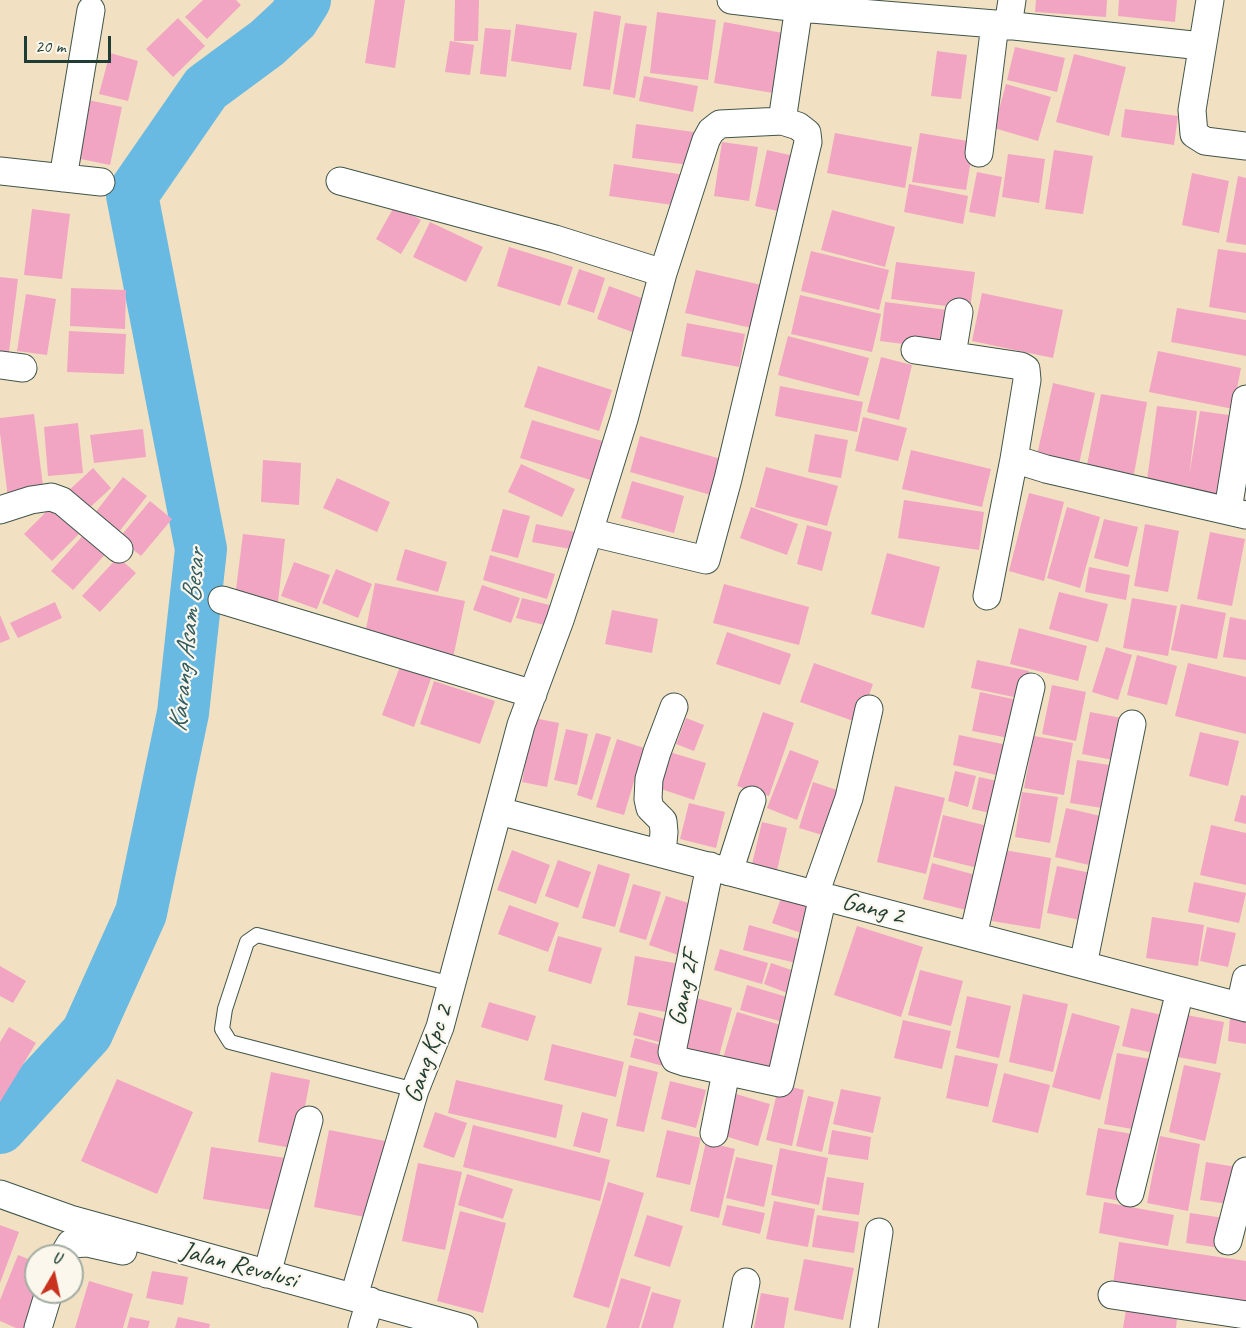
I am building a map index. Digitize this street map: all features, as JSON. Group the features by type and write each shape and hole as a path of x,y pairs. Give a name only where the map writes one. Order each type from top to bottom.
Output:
{"street":[{"path":"731,0 1005,16 1202,46"},
{"path":"1210,0 1192,110 1194,134 1205,141 1246,146"},
{"path":"590,532 706,560 728,479 808,142 807,133 798,126 782,121 800,4"},
{"path":"63,178 91,10"},
{"path":"979,153 1005,16"},
{"name":"Gang Kpc 2","path":"362,1328 362,1299 415,1090 440,1027 521,725 590,532 624,419 663,273 706,140 711,131 720,124 782,121"},
{"path":"0,171 101,182"},
{"path":"340,181 555,239 663,273"},
{"path":"952,355 959,312"},
{"path":"915,350 1021,366 1026,369 1027,380 1014,459 987,596"},
{"path":"1014,459 1046,469 1237,512 1246,399"},
{"path":"0,510 31,500 51,497 62,501 119,549"},
{"path":"222,600 533,694"},
{"path":"973,936 1031,687"},
{"path":"662,854 663,821 650,808 649,779 674,707"},
{"path":"714,1133 726,1072 780,1083 819,895 849,798 869,709"},
{"path":"1083,964 1132,724"},
{"path":"720,869 752,801"},
{"name":"Gang 2","path":"499,811 1243,1007"},
{"name":"Gang 2F","path":"720,869 672,1052 675,1059 726,1072"},
{"path":"1243,1007 1246,979"},
{"path":"1130,1192 1180,991"},
{"path":"267,1274 309,1120"},
{"path":"1228,1241 1246,1171"},
{"name":"Jalan Revolusi","path":"8,1197 70,1219 464,1328"},
{"path":"864,1328 879,1232"},
{"path":"70,1244 88,1243 144,1254 153,1242"},
{"path":"737,1328 746,1282"},
{"path":"1112,1295 1185,1317 1246,1315"},
{"path":"38,1328 45,1304"}],"lane":[{"path":"415,1090 230,1042 222,1029 225,1009 246,942 257,935 452,984"}],"building":[{"path":"203,0 236,0 241,5 207,39 185,17"},
{"path":"375,0 405,0 395,68 365,63"},
{"path":"455,0 479,0 478,41 454,41"},
{"path":"1036,0 1107,0 1106,17 1035,12"},
{"path":"1119,0 1177,0 1175,22 1118,16"},
{"path":"594,11 621,16 610,90 583,86"},
{"path":"657,12 716,20 708,80 650,73"},
{"path":"178,18 205,46 173,77 146,49"},
{"path":"724,22 783,33 773,93 714,83"},
{"path":"625,23 647,26 635,98 613,94"},
{"path":"516,24 577,33 571,70 511,61"},
{"path":"485,28 511,30 506,77 480,74"},
{"path":"450,41 474,45 470,75 445,72"},
{"path":"1015,47 1065,58 1057,92 1007,80"},
{"path":"937,51 967,55 961,99 931,96"},
{"path":"110,53 138,61 128,101 99,94"},
{"path":"1074,54 1126,67 1109,136 1056,122"},
{"path":"644,76 698,86 693,112 639,101"},
{"path":"1006,84 1051,97 1038,141 994,128"},
{"path":"88,100 122,107 110,165 76,158"},
{"path":"1125,109 1178,116 1174,145 1121,137"},
{"path":"636,124 694,132 690,165 632,158"},
{"path":"835,133 912,147 905,188 827,173"},
{"path":"920,133 974,142 966,190 912,182"},
{"path":"722,142 758,147 749,201 714,196"},
{"path":"767,150 799,157 787,213 755,206"},
{"path":"1054,150 1093,156 1083,214 1045,209"},
{"path":"1008,154 1045,159 1039,203 1002,197"},
{"path":"614,164 685,175 680,206 609,196"},
{"path":"977,172 1002,177 995,217 969,212"},
{"path":"1192,173 1229,181 1219,233 1182,225"},
{"path":"1238,176 1246,178 1246,245 1226,242"},
{"path":"909,184 968,196 963,224 904,212"},
{"path":"395,205 421,220 401,254 376,239"},
{"path":"32,209 70,214 62,279 24,275"},
{"path":"832,210 895,227 885,267 821,250"},
{"path":"430,222 483,247 466,282 413,257"},
{"path":"509,247 573,267 560,306 497,286"},
{"path":"1218,249 1246,253 1246,313 1209,307"},
{"path":"811,251 889,270 879,310 801,291"},
{"path":"896,262 975,272 970,309 891,299"},
{"path":"579,269 605,278 594,313 567,304"},
{"path":"696,270 766,286 756,329 685,313"},
{"path":"0,277 18,279 9,352 0,351"},
{"path":"609,286 647,300 635,333 597,319"},
{"path":"71,288 126,290 125,329 70,326"},
{"path":"982,293 1063,310 1053,358 972,341"},
{"path":"26,294 56,299 47,355 17,351"},
{"path":"800,295 881,314 872,352 791,334"},
{"path":"885,302 955,311 950,350 880,341"},
{"path":"1177,308 1246,320 1246,356 1171,342"},
{"path":"687,323 745,334 739,367 681,356"},
{"path":"69,331 126,334 124,374 67,372"},
{"path":"788,336 869,358 859,396 778,375"},
{"path":"1158,351 1241,368 1233,409 1149,392"},
{"path":"881,357 912,365 899,420 867,412"},
{"path":"538,366 612,390 599,431 524,407"},
{"path":"1053,383 1095,393 1079,464 1037,455"},
{"path":"780,386 863,402 857,432 775,416"},
{"path":"1101,394 1147,402 1134,474 1087,465"},
{"path":"1157,406 1197,411 1189,476 1200,411 1236,416 1223,500 1186,494 1188,486 1147,480"},
{"path":"34,414 44,494 8,498 0,418"},
{"path":"863,417 907,428 898,461 855,451"},
{"path":"532,420 609,443 597,482 520,458"},
{"path":"78,423 83,473 48,476 44,427"},
{"path":"143,429 146,457 94,463 90,435"},
{"path":"815,434 848,440 841,478 808,472"},
{"path":"640,436 728,461 718,497 630,472"},
{"path":"911,450 991,469 982,507 902,489"},
{"path":"263,460 301,463 299,505 261,502"},
{"path":"521,464 575,489 562,517 508,492"},
{"path":"766,467 838,486 827,526 755,507"},
{"path":"93,468 111,488 85,512 67,492"},
{"path":"123,477 147,496 115,537 91,518"},
{"path":"337,478 390,502 377,532 323,508"},
{"path":"632,481 684,496 674,533 621,518"},
{"path":"1029,493 1064,502 1044,581 1009,571"},
{"path":"904,500 984,512 979,550 898,538"},
{"path":"150,501 172,519 141,556 119,538"},
{"path":"54,504 82,531 52,561 24,534"},
{"path":"751,507 798,524 787,555 740,538"},
{"path":"1067,507 1100,517 1080,588 1047,578"},
{"path":"503,509 530,516 518,558 491,551"},
{"path":"1104,519 1138,527 1128,567 1094,558"},
{"path":"536,524 580,533 576,550 532,542"},
{"path":"1145,524 1179,531 1168,592 1134,586"},
{"path":"807,525 832,532 822,571 797,564"},
{"path":"88,530 109,550 73,590 51,571"},
{"path":"1210,532 1245,539 1232,606 1197,599"},
{"path":"243,534 285,539 278,602 235,597"},
{"path":"405,549 447,562 438,592 396,580"},
{"path":"887,553 940,567 924,628 871,614"},
{"path":"490,555 555,574 547,599 483,580"},
{"path":"118,557 136,573 100,612 82,596"},
{"path":"294,562 330,575 317,609 281,596"},
{"path":"1089,567 1130,575 1126,600 1085,592"},
{"path":"336,569 372,584 358,618 322,603"},
{"path":"375,583 465,601 453,658 364,639"},
{"path":"724,584 809,607 799,645 713,623"},
{"path":"482,585 520,598 511,623 473,610"},
{"path":"1059,592 1108,604 1098,642 1049,629"},
{"path":"522,598 561,608 556,628 516,618"},
{"path":"1132,598 1177,606 1168,656 1123,648"},
{"path":"55,602 62,618 18,638 10,623"},
{"path":"1181,604 1226,613 1217,659 1171,650"},
{"path":"612,610 658,619 652,653 605,644"},
{"path":"0,615 10,639 0,643"},
{"path":"1230,617 1246,620 1246,660 1223,657"},
{"path":"1019,628 1087,646 1078,681 1010,664"},
{"path":"727,632 791,654 780,685 716,664"},
{"path":"1106,647 1132,655 1118,700 1092,692"},
{"path":"1137,655 1177,666 1167,705 1127,695"},
{"path":"977,660 1029,671 1023,699 971,688"},
{"path":"402,661 433,673 414,727 382,715"},
{"path":"814,663 873,684 859,723 800,702"},
{"path":"1188,663 1246,677 1246,734 1175,716"},
{"path":"434,681 495,701 480,744 420,724"},
{"path":"1052,685 1086,692 1076,741 1042,734"},
{"path":"980,692 1022,701 1014,739 972,731"},
{"path":"763,712 794,723 769,796 737,786"},
{"path":"1090,712 1127,719 1118,761 1082,754"},
{"path":"534,718 559,723 547,787 522,782"},
{"path":"686,718 704,725 694,751 676,744"},
{"path":"566,729 588,734 577,785 554,780"},
{"path":"1200,732 1239,741 1228,786 1189,776"},
{"path":"596,733 611,737 592,800 577,795"},
{"path":"959,735 1012,746 1005,777 953,765"},
{"path":"1034,736 1073,743 1064,795 1024,788"},
{"path":"617,739 644,748 624,815 596,807"},
{"path":"790,750 819,761 797,820 767,808"},
{"path":"666,751 706,763 694,800 655,787"},
{"path":"1077,760 1116,766 1109,809 1070,803"},
{"path":"955,771 976,776 968,807 948,801"},
{"path":"979,777 1006,783 999,815 972,809"},
{"path":"813,782 846,793 832,838 799,828"},
{"path":"895,786 945,798 926,874 877,862"},
{"path":"1022,792 1058,797 1050,843 1015,837"},
{"path":"1241,795 1246,796 1246,824 1234,821"},
{"path":"689,803 725,812 716,848 680,839"},
{"path":"1066,808 1105,817 1093,866 1055,857"},
{"path":"943,815 996,828 986,870 933,857"},
{"path":"762,822 787,828 777,870 752,864"},
{"path":"1211,825 1246,833 1246,885 1200,875"},
{"path":"512,850 550,865 536,904 497,890"},
{"path":"1004,850 1051,858 1040,929 992,921"},
{"path":"558,860 591,872 578,908 545,896"},
{"path":"932,863 979,876 970,911 923,899"},
{"path":"598,864 630,874 615,927 582,918"},
{"path":"1057,866 1091,873 1080,920 1047,913"},
{"path":"1194,882 1246,893 1239,923 1188,912"},
{"path":"633,884 661,892 646,940 619,932"},
{"path":"666,896 698,906 681,956 649,945"},
{"path":"781,898 816,910 807,935 772,923"},
{"path":"509,905 559,923 548,952 498,934"},
{"path":"1152,917 1204,925 1198,966 1146,958"},
{"path":"749,925 809,942 804,965 743,950"},
{"path":"857,926 923,947 901,1017 834,995"},
{"path":"1207,927 1236,933 1228,967 1200,961"},
{"path":"558,936 602,948 591,984 548,971"},
{"path":"720,949 768,963 762,984 714,970"},
{"path":"635,956 680,964 672,1013 627,1005"},
{"path":"771,963 803,974 795,996 764,984"},
{"path":"0,966 26,981 13,1003 0,996"},
{"path":"920,970 963,981 951,1026 908,1015"},
{"path":"747,985 790,998 783,1022 740,1010"},
{"path":"1023,994 1068,1004 1053,1072 1009,1062"},
{"path":"967,996 1011,1006 999,1058 956,1048"},
{"path":"696,998 732,1008 719,1056 683,1047"},
{"path":"489,1002 536,1016 528,1041 481,1027"},
{"path":"1131,1008 1171,1017 1162,1055 1122,1046"},
{"path":"639,1012 676,1022 670,1045 633,1035"},
{"path":"737,1012 784,1026 770,1073 723,1058"},
{"path":"1072,1013 1120,1026 1100,1100 1052,1087"},
{"path":"1181,1014 1224,1022 1216,1064 1172,1056"},
{"path":"1230,1018 1246,1021 1246,1044 1228,1041"},
{"path":"903,1020 951,1031 942,1069 894,1058"},
{"path":"9,1027 36,1043 0,1102 0,1042"},
{"path":"635,1038 668,1047 663,1066 630,1057"},
{"path":"552,1044 624,1062 616,1097 544,1080"},
{"path":"1117,1053 1156,1060 1143,1131 1104,1124"},
{"path":"955,1055 998,1064 988,1107 946,1098"},
{"path":"629,1065 658,1072 644,1132 616,1126"},
{"path":"1184,1065 1221,1073 1205,1141 1169,1132"},
{"path":"271,1072 310,1080 297,1149 258,1142"},
{"path":"1004,1073 1050,1085 1038,1133 992,1122"},
{"path":"117,1079 193,1112 157,1194 81,1161"},
{"path":"456,1080 563,1105 556,1138 448,1113"},
{"path":"670,1081 706,1090 696,1128 661,1119"},
{"path":"779,1084 804,1090 792,1146 766,1140"},
{"path":"841,1089 881,1097 873,1133 833,1124"},
{"path":"729,1092 770,1104 758,1146 718,1134"},
{"path":"808,1096 834,1102 822,1152 796,1146"},
{"path":"435,1112 467,1123 454,1158 423,1147"},
{"path":"582,1112 608,1119 600,1153 573,1146"},
{"path":"473,1125 610,1160 600,1201 463,1167"},
{"path":"1098,1128 1138,1135 1127,1202 1086,1195"},
{"path":"329,1130 385,1141 370,1218 314,1207"},
{"path":"667,1130 701,1138 690,1185 656,1177"},
{"path":"832,1130 871,1137 868,1160 828,1154"},
{"path":"1160,1136 1200,1144 1188,1211 1147,1203"},
{"path":"706,1142 735,1149 719,1218 690,1211"},
{"path":"211,1147 286,1158 278,1211 203,1199"},
{"path":"780,1148 828,1158 819,1205 771,1195"},
{"path":"736,1157 773,1165 764,1207 726,1198"},
{"path":"1206,1162 1242,1168 1236,1205 1200,1200"},
{"path":"418,1163 462,1172 445,1250 402,1241"},
{"path":"467,1174 513,1189 503,1219 458,1205"},
{"path":"827,1177 864,1183 859,1215 822,1210"},
{"path":"608,1182 644,1193 609,1308 573,1297"},
{"path":"774,1201 815,1209 808,1247 766,1239"},
{"path":"1104,1202 1174,1215 1168,1246 1099,1233"},
{"path":"727,1205 765,1213 760,1234 722,1225"},
{"path":"460,1211 506,1223 483,1313 437,1301"},
{"path":"1190,1213 1224,1218 1220,1248 1186,1243"},
{"path":"647,1215 683,1226 670,1267 634,1256"},
{"path":"817,1215 859,1222 854,1253 812,1247"},
{"path":"0,1225 19,1232 0,1283"},
{"path":"1119,1242 1246,1261 1246,1303 1113,1284"},
{"path":"18,1255 24,1257 24,1304 32,1304 25,1328 16,1328 0,1321 0,1300"},
{"path":"804,1259 854,1268 843,1320 794,1310"},
{"path":"152,1271 188,1277 183,1305 146,1298"},
{"path":"621,1278 651,1287 639,1328 606,1328"},
{"path":"89,1281 133,1294 123,1328 75,1328"},
{"path":"652,1292 681,1300 673,1328 641,1328"},
{"path":"761,1293 789,1298 784,1328 754,1328"},
{"path":"1126,1310 1177,1319 1176,1328 1123,1328"},
{"path":"130,1317 150,1321 148,1328 127,1328"},
{"path":"178,1317 210,1324 209,1328 175,1328"}],"waterway":[{"name":"Karang Asam Besar","path":"0,1128 87,1033 141,913 183,713 201,549 132,195 206,88 267,43 293,19 305,0"}]}
